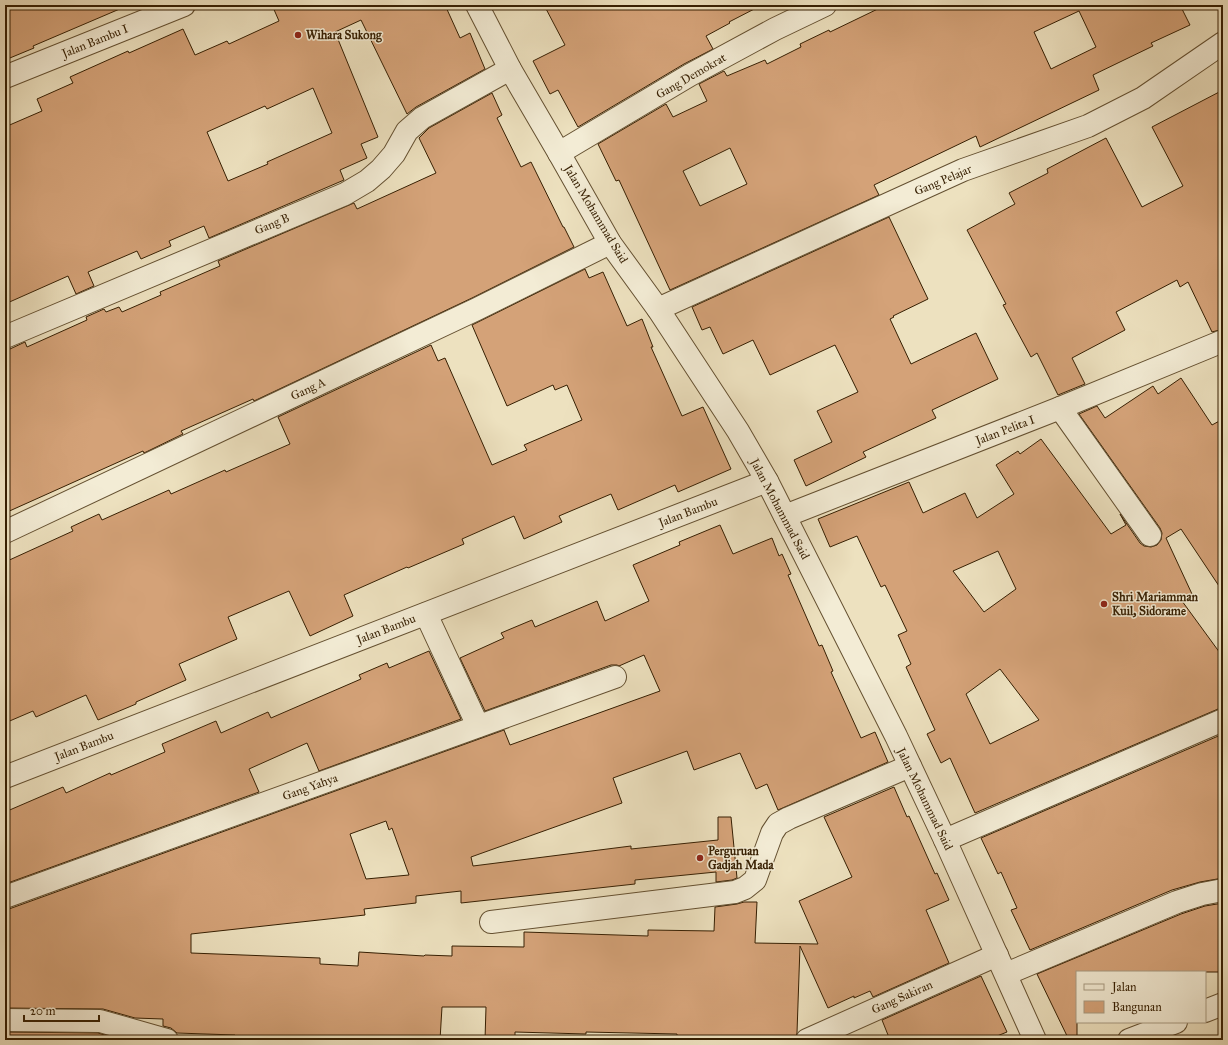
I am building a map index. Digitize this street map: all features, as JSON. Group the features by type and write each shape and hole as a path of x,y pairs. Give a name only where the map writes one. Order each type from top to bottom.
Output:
{"street":[{"name":"Jalan Bambu I","path":"5,77 184,5"},
{"name":"Jalan Mohammad Said","path":"477,5 510,69 610,243 658,309 738,431 767,482 896,736 946,840 1035,1040"},
{"name":"Gang Demokrat","path":"559,153 690,75 774,29 825,5"},
{"name":"Gang Pelajar","path":"658,309 964,170 1088,126 1143,98 1223,43"},
{"name":"Gang B","path":"5,336 345,194 367,181 381,169 394,154 407,131 422,118 510,69"},
{"name":"Gang A","path":"5,532 477,309 610,243"},
{"name":"Jalan Pelita I","path":"785,516 1060,408 1223,340"},
{"path":"1060,408 1150,535"},
{"name":"Jalan Bambu","path":"5,777 767,482"},
{"path":"426,614 478,726"},
{"name":"Gang Yahya","path":"5,896 615,677"},
{"path":"946,840 1223,720"},
{"path":"491,922 735,892 745,888 755,880 772,833 778,824 910,766"},
{"name":"Gang Sakiran","path":"807,1040 1002,964 1177,902 1202,894 1223,890"},
{"path":"1206,1011 1223,1004"},
{"path":"5,1020 100,1020 167,1040"},
{"path":"1128,1040 1173,1023"}],"building":[{"path":"5,5 129,5 33,46 34,48 5,60"},
{"path":"272,5 445,5 460,38 470,33 485,69 416,107 407,114 361,20 335,32 378,137 361,144 367,158 340,170 344,180 209,238 204,226 169,241 171,246 141,259 137,251 88,272 94,286 76,294 68,276 5,304 5,127 42,111 37,99 73,83 70,77 128,51 129,53 183,29 195,55 227,41 229,44 279,21","holes":["313,88 332,133 267,162 268,164 228,181 207,132 265,106 267,109"]},
{"path":"544,5 762,5 706,36 713,49 684,64 578,127 558,90 550,94 533,61 565,45"},
{"path":"886,5 1180,5 1190,25 1151,43 1153,46 1093,75 1099,90 980,147 976,136 874,185 879,195 670,290 619,180 616,181 598,144 666,104 673,117 707,101 699,84 724,71 727,76 765,60 767,64 801,47 800,44 829,30 830,32","holes":["1079,11 1096,47 1051,69 1034,32","730,148 747,184 700,206 683,171"]},
{"path":"1223,90 1223,329 1212,332 1188,282 1180,287 1177,280 1116,312 1125,330 1072,358 1085,384 1058,395 1037,353 1031,357 1003,305 1006,304 967,230 1015,204 1009,193 1048,173 1047,169 1106,138 1142,207 1183,186 1152,127"},
{"path":"492,93 502,115 497,118 521,167 531,162 574,247 472,298 254,401 253,399 181,431 183,434 144,453 143,451 5,513 5,349 10,349 25,342 27,347 87,320 86,317 104,309 106,312 119,307 122,312 161,295 160,292 220,266 218,261 354,203 357,209 436,173 419,138 429,128"},
{"path":"889,217 928,299 893,316 894,317 890,319 911,364 976,333 998,379 932,410 936,418 863,452 866,457 806,486 794,460 832,442 817,411 858,392 835,345 770,375 753,340 723,354 710,327 702,330 692,307"},
{"path":"585,269 589,278 603,272 627,326 642,319 653,347 651,347 682,416 703,407 731,469 678,492 675,485 618,510 611,494 559,516 562,522 524,539 514,516 462,539 464,544 344,595 353,616 310,636 289,591 228,617 237,639 179,664 186,680 136,702 136,704 98,720 86,695 36,717 33,711 5,723 5,562 73,531 71,527 99,514 102,520 169,490 171,494 225,470 226,472 290,444 278,417 431,345 438,361 445,358 492,465 527,450 524,445 582,420 567,385 555,390 553,385 507,406 472,325"},
{"path":"1181,378 1212,425 1223,419 1223,592 1181,529 1166,538 1192,594 1182,601 1223,659 1223,708 975,813 950,758 941,763 927,734 935,730 906,667 911,664 898,635 907,631 885,585 881,587 857,536 830,547 818,519 909,482 923,513 965,493 977,518 1014,494 996,465 1018,451 1020,454 1041,439 1111,534 1126,525 1120,514 1140,543 1144,546 1151,547 1157,545 1161,540 1162,533 1160,528 1079,414 1097,406 1105,418 1153,386 1158,394","holes":["998,551 1016,589 984,612 953,571","1000,669 1039,720 990,744 966,694"]},
{"path":"720,525 733,554 772,538 779,556 782,554 791,574 788,575 819,646 822,645 833,671 831,672 861,738 875,732 888,762 778,810 767,784 756,789 740,753 694,770 687,751 613,778 622,803 471,857 473,866 631,846 631,849 718,840 718,817 731,817 737,878 732,880 716,882 716,872 635,880 635,884 461,903 461,891 416,896 416,903 364,909 365,915 191,934 191,953 320,958 320,964 358,966 359,952 424,956 452,956 452,946 524,947 524,932 648,936 648,930 714,931 715,907 744,902 757,902 755,943 818,944 799,901 852,877 824,817 894,787 907,817 909,816 935,874 937,873 949,900 926,910 949,963 873,997 870,991 854,998 854,996 828,1008 800,946 797,1033 795,1040 677,1038 677,1034 515,1032 515,1040 485,1040 486,1007 442,1007 440,1040 360,1037 360,1040 328,1040 177,1033 171,1028 163,1026 163,1019 135,1018 103,1009 5,1008 5,909 9,909 504,730 510,745 660,691 644,655 619,666 611,665 485,711 460,658 504,638 501,633 532,620 535,627 597,601 605,621 649,601 633,565 680,545 679,542","holes":["386,821 389,830 392,828 409,875 366,879 350,834"]},
{"path":"429,651 461,719 319,771 307,743 249,769 259,792 5,884 5,812 63,787 66,793 110,773 111,775 165,752 162,744 216,721 221,733 268,712 271,718 361,679 359,675 387,663 389,668"},
{"path":"1223,734 1223,878 1200,882 1172,890 1030,950 1011,910 1017,908 1001,872 998,874 981,838"},
{"path":"1223,903 1223,972 1076,971 1077,1040 1069,1040 1037,974 1181,914 1205,906"},
{"path":"981,976 1007,1032 987,1040 890,1040 882,1020"},
{"path":"5,1032 98,1033 121,1040 5,1040"}],"place":[{"name":"Wihara Sukong","path":"298,35"},
{"name":"Shri Mariamman Kuil, Sidorame","path":"1104,604"},
{"name":"Perguruan Gadjah Mada","path":"700,858"}]}
